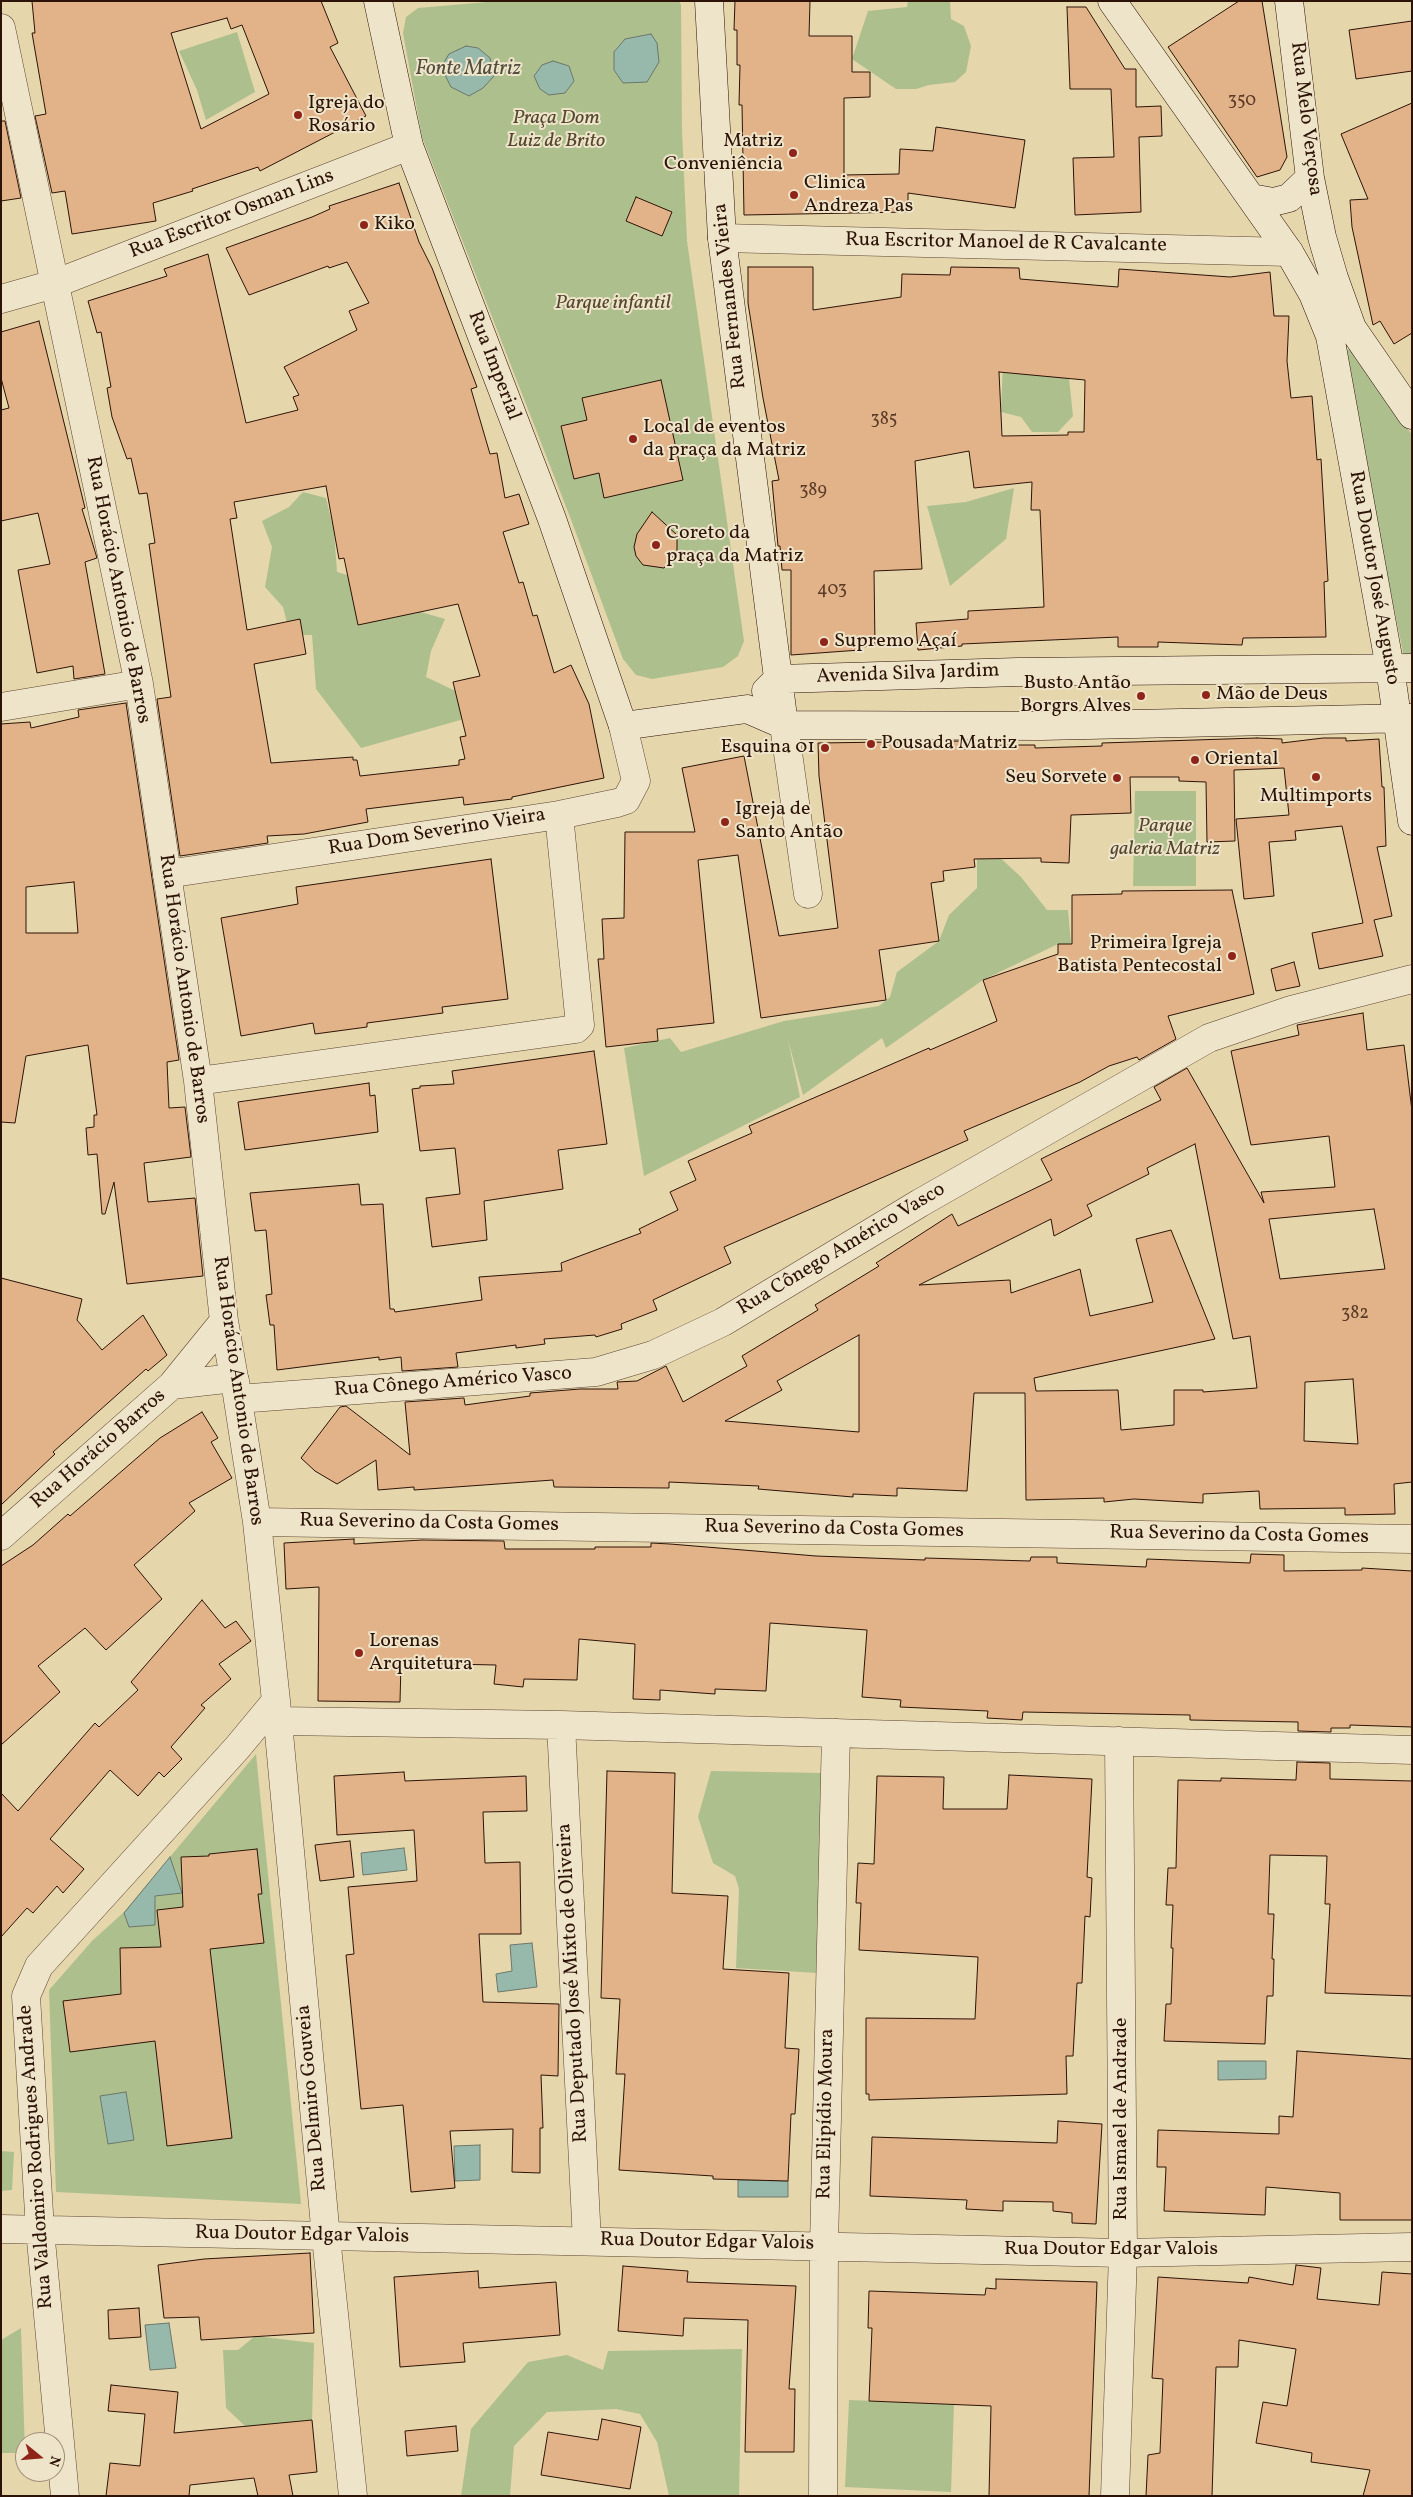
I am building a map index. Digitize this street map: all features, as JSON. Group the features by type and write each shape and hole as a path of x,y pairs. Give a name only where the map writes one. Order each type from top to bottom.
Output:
{"street":[{"name":"Rua Imperial","path":"378,1 409,146 552,520 623,726 636,780 626,800 559,815"},
{"name":"Rua Fernandes Vieira","path":"709,1 722,238 784,725"},
{"path":"1112,1 1289,252 1313,294 1342,332 1412,415"},
{"name":"Rua Melo Verçosa","path":"1293,2 1310,178 1322,237 1334,278 1342,332"},
{"path":"1,28 54,284"},
{"name":"Rua Escritor Osman Lins","path":"1,299 54,284 409,146"},
{"path":"1251,198 1274,202 1289,198 1310,178"},
{"name":"Rua Escritor Manoel de R Cavalcante","path":"722,238 1289,252"},
{"name":"Rua Horácio Antonio de Barros","path":"54,284 139,684 198,1081 224,1320 257,1522 277,1711"},
{"name":"Rua Doutor José Augusto","path":"1342,332 1401,668 1412,821"},
{"name":"Avenida Silva Jardim","path":"778,679 1018,672 1401,668"},
{"path":"747,709 778,679"},
{"path":"1,707 139,684"},
{"path":"623,726 747,709 784,725 1041,726 1404,718"},
{"path":"784,725 808,894"},
{"name":"Rua Dom Severino Vieira","path":"167,874 559,815 580,1025 576,1029 198,1081"},
{"name":"Rua Cônego Américo Vasco","path":"236,1389 596,1372 653,1355 723,1322 920,1203 1209,1038 1291,1010 1412,978"},
{"path":"172,1385 224,1320"},
{"name":"Rua Horácio Barros","path":"1,1536 172,1385 236,1389"},
{"name":"Rua Severino da Costa Gomes","path":"257,1522 1412,1539"},
{"path":"277,1711 561,1725 1412,1750"},
{"name":"Rua Valdomiro Rodrigues Andrade","path":"65,2496 40,2230 26,1996 39,1966 237,1748 277,1711"},
{"name":"Rua Delmiro Gouveia","path":"277,1711 326,2237 353,2496"},
{"name":"Rua Deputado José Mixto de Oliveira","path":"561,1725 587,2241"},
{"name":"Rua Elipídio Moura","path":"823,2496 824,2246 836,1733"},
{"name":"Rua Ismael de Andrade","path":"1115,2496 1123,2253 1119,1741"},
{"name":"Rua Doutor Edgar Valois","path":"1,2229 1123,2253 1412,2247"}],"green space":[{"name":"Praça Dom Luiz de Brito","path":"499,1 679,1 681,5 682,131 687,241 744,641 738,656 723,667 652,679 636,675 623,659 570,517 422,137 403,33 406,17 418,8"},
{"path":"908,1 950,1 951,19 964,26 971,46 966,72 955,82 929,85 916,89 896,89 852,59 868,11 907,7"},
{"path":"237,32 255,92 206,120 197,90 179,51"},
{"path":"1353,347 1412,435 1412,662 1405,662 1342,353"},
{"path":"1003,363 1069,378 1073,416 1058,432 1032,432 1021,417 1001,412"},
{"path":"1014,488 1006,539 950,586 927,506 966,502"},
{"path":"303,492 326,498 334,531 337,572 354,577 393,609 421,612 445,619 431,651 426,677 462,694 464,719 361,748 316,689 312,635 290,635 283,607 265,587 272,547 262,521 289,507"},
{"name":"Parque galeria Matriz","path":"1135,791 1196,791 1196,886 1133,886"},
{"path":"997,855 1021,877 1047,910 1068,910 1071,944 1058,944 983,980 886,1048 882,1038 803,1095 788,1040 800,1097 644,1176 624,1048 670,1038 681,1052 784,1021 879,1006 890,997 897,972 939,941 949,915 977,888 977,858"},
{"path":"256,1754 301,2204 56,2192 49,1990 92,1941 124,1912"},
{"path":"711,1771 822,1773 817,1973 736,1968 739,1889 735,1876 713,1863 698,1817"},
{"path":"1,2151 14,2152 12,2190 1,2191"},
{"path":"21,2328 24,2432 15,2432 15,2453 1,2453 1,2340"},
{"path":"255,2336 314,2343 312,2420 246,2427 226,2408 223,2350 238,2350"},
{"path":"742,2349 739,2496 669,2496 657,2442 640,2414 616,2409 547,2412 514,2446 510,2496 461,2496 471,2429 528,2362 567,2355 603,2370 608,2351"},
{"path":"849,2400 954,2404 951,2492 845,2487"}],"water":[{"path":"651,34 657,43 659,62 647,82 623,83 614,70 614,52 625,39"},
{"name":"Fonte Matriz","path":"466,46 478,48 490,58 494,76 483,88 469,96 451,87 441,67 449,54"},
{"path":"553,61 569,66 574,81 565,93 549,95 540,89 534,76 542,65"},
{"path":"404,1848 407,1870 363,1875 361,1853"},
{"path":"170,1857 182,1893 155,1896 155,1925 129,1927 124,1913"},
{"path":"532,1943 537,1987 498,1992 496,1974 512,1971 510,1945"},
{"path":"1218,2061 1266,2061 1266,2079 1218,2080"},
{"path":"126,2092 134,2140 108,2144 100,2096"},
{"path":"480,2145 480,2180 455,2181 454,2146"},
{"path":"738,2180 788,2181 788,2197 738,2197"},
{"path":"169,2323 176,2368 150,2370 145,2325"}],"building":[{"path":"32,1 321,1 338,43 330,47 366,116 260,171 258,167 192,189 193,191 153,203 156,221 72,234 65,191 52,193 35,116 46,114 32,33 35,33","holes":["227,18 231,29 242,25 269,94 201,129 171,33"]},
{"path":"735,1 810,1 809,36 852,36 852,72 870,72 870,97 844,98 844,175 899,174 900,149 933,151 936,127 1025,140 1015,208 908,193 908,212 744,215 742,105 739,105 740,65 737,65 737,30 734,30"},
{"path":"1239,1 1262,1 1287,157 1280,170 1257,177 1168,47"},
{"path":"1067,7 1086,7 1125,69 1136,69 1136,107 1161,106 1162,136 1139,137 1141,212 1075,215 1073,158 1114,157 1111,89 1070,89"},
{"path":"1412,21 1412,71 1356,79 1349,30"},
{"path":"1412,103 1412,333 1394,344 1380,321 1373,325 1352,227 1350,200 1368,199 1341,134"},
{"path":"1,121 5,121 21,198 1,201"},
{"path":"399,183 419,242 432,268 477,387 471,389 490,454 497,453 505,498 519,494 529,524 503,532 519,583 523,582 533,616 537,615 554,673 571,665 589,704 604,778 512,797 512,799 464,805 463,797 366,809 368,822 304,834 267,836 268,843 180,856 157,699 171,697 149,544 155,543 147,493 139,494 131,458 127,459 112,417 107,388 111,387 101,332 97,333 88,301 167,276 164,269 208,254 246,423 298,410 293,397 299,395 284,367 357,330 349,311 369,303 347,262 329,268 328,266 249,295 226,248 312,217 330,209 329,206","holes":["326,486 339,559 344,558 358,625 458,604 480,676 453,682 466,736 460,737 465,759 459,760 459,765 360,776 357,760 353,760 353,757 271,763 254,664 306,654 300,619 247,630 230,519 237,518 234,502"]},
{"path":"636,197 672,212 662,236 626,221"},
{"path":"748,267 813,267 813,310 901,297 902,274 950,275 951,267 1019,268 1020,279 1118,287 1119,269 1230,277 1270,272 1274,316 1289,316 1287,361 1291,398 1312,396 1317,460 1321,459 1328,581 1324,582 1326,637 1243,638 1242,645 1158,642 1158,647 1118,647 1118,637 962,644 962,646 918,650 916,623 968,619 968,611 1044,607 1040,510 1031,510 1032,482 974,488 969,451 915,461 922,569 874,571 875,646 860,647 860,650 791,655 791,570 782,570 780,546 778,546 772,481 779,480 763,398 748,303","holes":["999,372 1085,380 1084,432 1068,432 1068,435 1002,436"]},
{"path":"39,321 85,508 82,509 97,558 85,562 105,674 74,679 73,666 37,673 18,570 50,564 38,513 1,521 1,410 9,408 1,378 1,332"},
{"name":"Local de eventos da praça da Matriz","path":"661,380 683,480 604,498 599,473 574,479 561,426 587,420 582,398"},
{"name":"Coreto da praça da Matriz","path":"652,512 677,535 677,551 664,568 643,565 636,556 634,547 637,534"},
{"path":"126,703 179,1060 167,1062 169,1108 185,1107 191,1157 144,1163 148,1202 195,1198 203,1276 127,1284 114,1182 105,1214 102,1214 97,1154 88,1155 86,1128 94,1127 94,1115 97,1115 88,1045 26,1056 15,1123 1,1122 1,724 30,722 31,728 79,717 78,710","holes":["74,882 78,933 26,933 26,887"]},
{"path":"1257,738 1282,739 1282,743 1323,738 1346,738 1346,741 1379,739 1382,787 1384,787 1386,846 1377,847 1392,916 1374,920 1383,956 1319,969 1312,933 1363,923 1342,826 1295,831 1296,840 1269,842 1274,896 1244,899 1236,819 1289,815 1284,768 1234,770 1235,841 1207,842 1206,782 1179,781 1179,777 1130,777 1131,813 1071,815 1069,863 1041,862 1041,858 974,859 975,867 943,871 944,881 931,883 939,941 879,950 886,1000 761,1018 738,855 698,860 714,1023 657,1029 658,1041 606,1047 598,959 604,959 602,919 624,918 625,832 695,832 682,768 744,756 779,936 838,928 819,776 818,743 962,741 963,749 1004,745 1035,745 1035,748 1102,746 1102,743"},
{"path":"491,859 508,999 442,1007 443,1013 367,1023 367,1027 315,1034 313,1023 241,1036 221,918 298,904 296,887"},
{"path":"1232,890 1254,994 1168,1016 1176,1039 1139,1060 1137,1057 1109,1066 1080,1082 964,1131 968,1140 724,1247 731,1263 653,1300 657,1310 621,1324 622,1329 596,1337 595,1335 544,1339 545,1344 516,1348 516,1345 456,1353 458,1367 402,1371 401,1357 379,1360 379,1357 277,1370 274,1325 270,1325 266,1295 272,1294 266,1230 255,1231 250,1193 359,1184 361,1205 383,1204 390,1309 394,1309 395,1312 482,1300 479,1277 562,1271 561,1263 641,1233 639,1229 678,1210 670,1192 696,1180 688,1161 752,1133 749,1126 929,1048 930,1050 997,1021 983,980 1058,954 1058,944 1072,944 1072,895 1122,894 1122,891"},
{"path":"1294,962 1300,986 1276,991 1271,969"},
{"path":"1363,1013 1367,1050 1404,1045 1412,1111 1412,1482 1394,1484 1395,1514 1345,1515 1345,1508 1260,1509 1259,1491 1203,1494 1203,1503 1134,1499 1104,1502 1104,1498 1026,1500 1025,1393 974,1393 967,1491 897,1488 897,1496 853,1494 853,1497 758,1489 759,1486 669,1482 669,1488 554,1487 553,1480 414,1490 414,1487 378,1490 376,1460 337,1484 315,1471 301,1458 340,1407 346,1406 410,1455 405,1402 464,1398 465,1405 530,1396 530,1393 580,1389 618,1389 617,1382 637,1381 666,1366 683,1402 747,1366 742,1356 818,1310 815,1305 879,1266 876,1263 952,1214 958,1226 1052,1180 1041,1159 1161,1100 1154,1087 1187,1068 1264,1203 1261,1192 1335,1187 1329,1136 1251,1145 1231,1051 1299,1035 1297,1025","holes":["1195,1144 1233,1339 1250,1336 1257,1388 1203,1392 1203,1390 1174,1390 1174,1425 1121,1430 1118,1390 1036,1391 1034,1378 1215,1339 1171,1230 1136,1239 1153,1302 1090,1316 1080,1269 1011,1293 1010,1280 919,1285 1051,1219 1054,1236 1092,1216 1087,1205 1149,1174 1147,1168","1374,1209 1385,1269 1280,1279 1269,1219","859,1335 859,1432 725,1421 782,1390 777,1381","1353,1379 1358,1444 1304,1441 1305,1382"]},
{"path":"594,1051 607,1144 558,1150 563,1189 484,1201 487,1240 432,1247 426,1198 460,1194 455,1148 420,1151 412,1089 420,1088 420,1086 454,1084 452,1071"},
{"path":"369,1083 370,1096 375,1095 378,1132 245,1150 238,1102"},
{"path":"1,1278 82,1299 77,1320 102,1350 143,1315 167,1355 148,1371 146,1369 53,1452 55,1454 1,1505"},
{"path":"202,1412 218,1438 211,1442 232,1478 189,1503 195,1511 134,1565 162,1599 106,1650 85,1628 38,1666 60,1692 1,1745 1,1566 33,1545 68,1514 70,1516 160,1438"},
{"path":"354,1539 354,1544 422,1540 504,1541 505,1549 651,1547 651,1543 816,1556 925,1560 925,1558 1030,1561 1031,1557 1057,1557 1057,1563 1146,1567 1147,1559 1250,1563 1251,1554 1284,1555 1284,1571 1362,1570 1362,1568 1412,1571 1412,1727 1350,1725 1350,1728 1331,1728 1331,1732 1298,1731 1298,1722 1190,1720 1190,1715 1023,1712 1022,1720 987,1718 988,1711 900,1707 901,1700 862,1697 867,1630 770,1623 766,1691 715,1689 715,1694 660,1690 660,1700 633,1699 635,1644 579,1639 577,1680 524,1679 523,1687 494,1684 496,1665 401,1663 400,1702 318,1701 319,1587 286,1589 284,1543"},
{"path":"202,1600 225,1628 236,1621 251,1641 219,1664 231,1679 201,1705 205,1708 171,1747 182,1759 164,1777 159,1772 138,1796 110,1770 50,1839 84,1869 63,1893 57,1886 33,1913 27,1908 1,1937 1,1793 18,1811 95,1723 99,1727 138,1690 131,1682"},
{"path":"1297,1762 1330,1763 1330,1779 1412,1781 1412,1996 1325,1993 1330,1904 1325,1904 1327,1856 1270,1855 1268,1914 1274,1914 1272,1959 1274,1959 1273,1996 1267,1996 1265,2044 1164,2041 1166,2004 1171,2004 1173,1948 1171,1948 1173,1905 1166,1905 1168,1868 1176,1868 1178,1780 1221,1781 1221,1778 1296,1780"},
{"path":"607,1771 675,1773 672,1893 728,1896 723,1969 789,1973 785,2048 799,2049 795,2114 791,2114 788,2181 713,2179 713,2176 619,2170 625,2074 616,2074 620,1999 601,1998"},
{"path":"404,1772 405,1781 526,1776 527,1811 483,1812 485,1863 520,1862 521,1934 479,1934 483,2002 559,2004 558,2076 541,2075 543,2128 540,2128 540,2173 512,2172 513,2129 450,2131 455,2188 411,2192 403,2105 361,2109 346,1955 354,1954 348,1887 417,1881 414,1830 337,1835 334,1776"},
{"path":"1009,1775 1092,1779 1087,1877 1092,1878 1090,1917 1085,1916 1082,1983 1077,1983 1073,2056 1066,2056 1067,2094 869,2100 869,2094 866,2094 866,2018 975,2019 978,1957 859,1950 861,1903 856,1903 858,1863 874,1864 877,1776 944,1777 943,1809 1007,1809"},
{"path":"350,1841 354,1877 320,1881 315,1845"},
{"path":"257,1849 262,1894 258,1894 264,1943 210,1949 232,2138 167,2146 155,2041 70,2052 63,2001 121,1994 120,1948 161,1947 157,1910 183,1907 181,1857 209,1856 209,1854"},
{"path":"1297,2051 1412,2059 1412,2220 1340,2220 1340,2193 1266,2187 1265,2215 1164,2211 1166,2167 1157,2167 1158,2130 1279,2134 1279,2116 1293,2117"},
{"path":"1058,2121 1102,2124 1096,2224 1072,2223 1072,2213 1053,2211 1053,2202 1003,2201 1003,2211 966,2209 967,2200 870,2196 872,2137 1057,2143"},
{"path":"310,2253 314,2333 201,2340 199,2317 164,2318 158,2265 204,2259"},
{"path":"1296,2265 1321,2268 1317,2299 1379,2305 1382,2272 1412,2274 1412,2496 1363,2496 1370,2470 1311,2462 1312,2453 1256,2443 1263,2402 1287,2406 1296,2349 1239,2340 1238,2367 1216,2367 1212,2496 1146,2496 1148,2455 1160,2453 1163,2379 1152,2378 1158,2277 1248,2283 1249,2277 1293,2285"},
{"path":"623,2266 688,2271 687,2282 796,2286 789,2389 795,2389 794,2452 745,2452 748,2320 684,2318 683,2336 618,2331"},
{"path":"478,2271 479,2288 556,2282 560,2335 463,2343 465,2362 400,2367 394,2277"},
{"path":"996,2279 1097,2282 1089,2496 989,2496 991,2406 869,2401 872,2328 868,2328 869,2291 985,2295 986,2288 996,2289"},
{"path":"139,2308 141,2337 109,2339 108,2310"},
{"path":"111,2385 178,2392 174,2433 312,2420 317,2472 289,2475 293,2496 258,2496 254,2478 190,2485 189,2496 106,2496 110,2463 140,2466 145,2414 108,2411"},
{"path":"602,2419 641,2427 630,2489 541,2475 548,2432 598,2440"},
{"path":"456,2426 458,2451 407,2456 405,2431"}],"place":[{"name":"Igreja do Rosário","path":"298,115"},
{"name":"Matriz Conveniência","path":"793,153"},
{"name":"Clinica Andreza Pas","path":"794,195"},
{"name":"Kiko","path":"364,225"},
{"name":"Local de eventos da praça da Matriz","path":"633,439"},
{"name":"Coreto da praça da Matriz","path":"656,545"},
{"name":"Supremo Açaí","path":"824,642"},
{"name":"Mão de Deus","path":"1206,695"},
{"name":"Busto Antão Borgrs Alves","path":"1141,696"},
{"name":"Pousada Matriz","path":"871,744"},
{"name":"Esquina 01","path":"825,748"},
{"name":"Oriental","path":"1195,760"},
{"name":"Multimports","path":"1316,777"},
{"name":"Seu Sorvete","path":"1117,778"},
{"name":"Igreja de Santo Antão","path":"725,822"},
{"name":"Primeira Igreja Batista Pentecostal","path":"1232,956"},
{"name":"Lorenas Arquitetura","path":"359,1653"}],"park label":[{"name":"Parque infantil","path":"613,304"}]}
